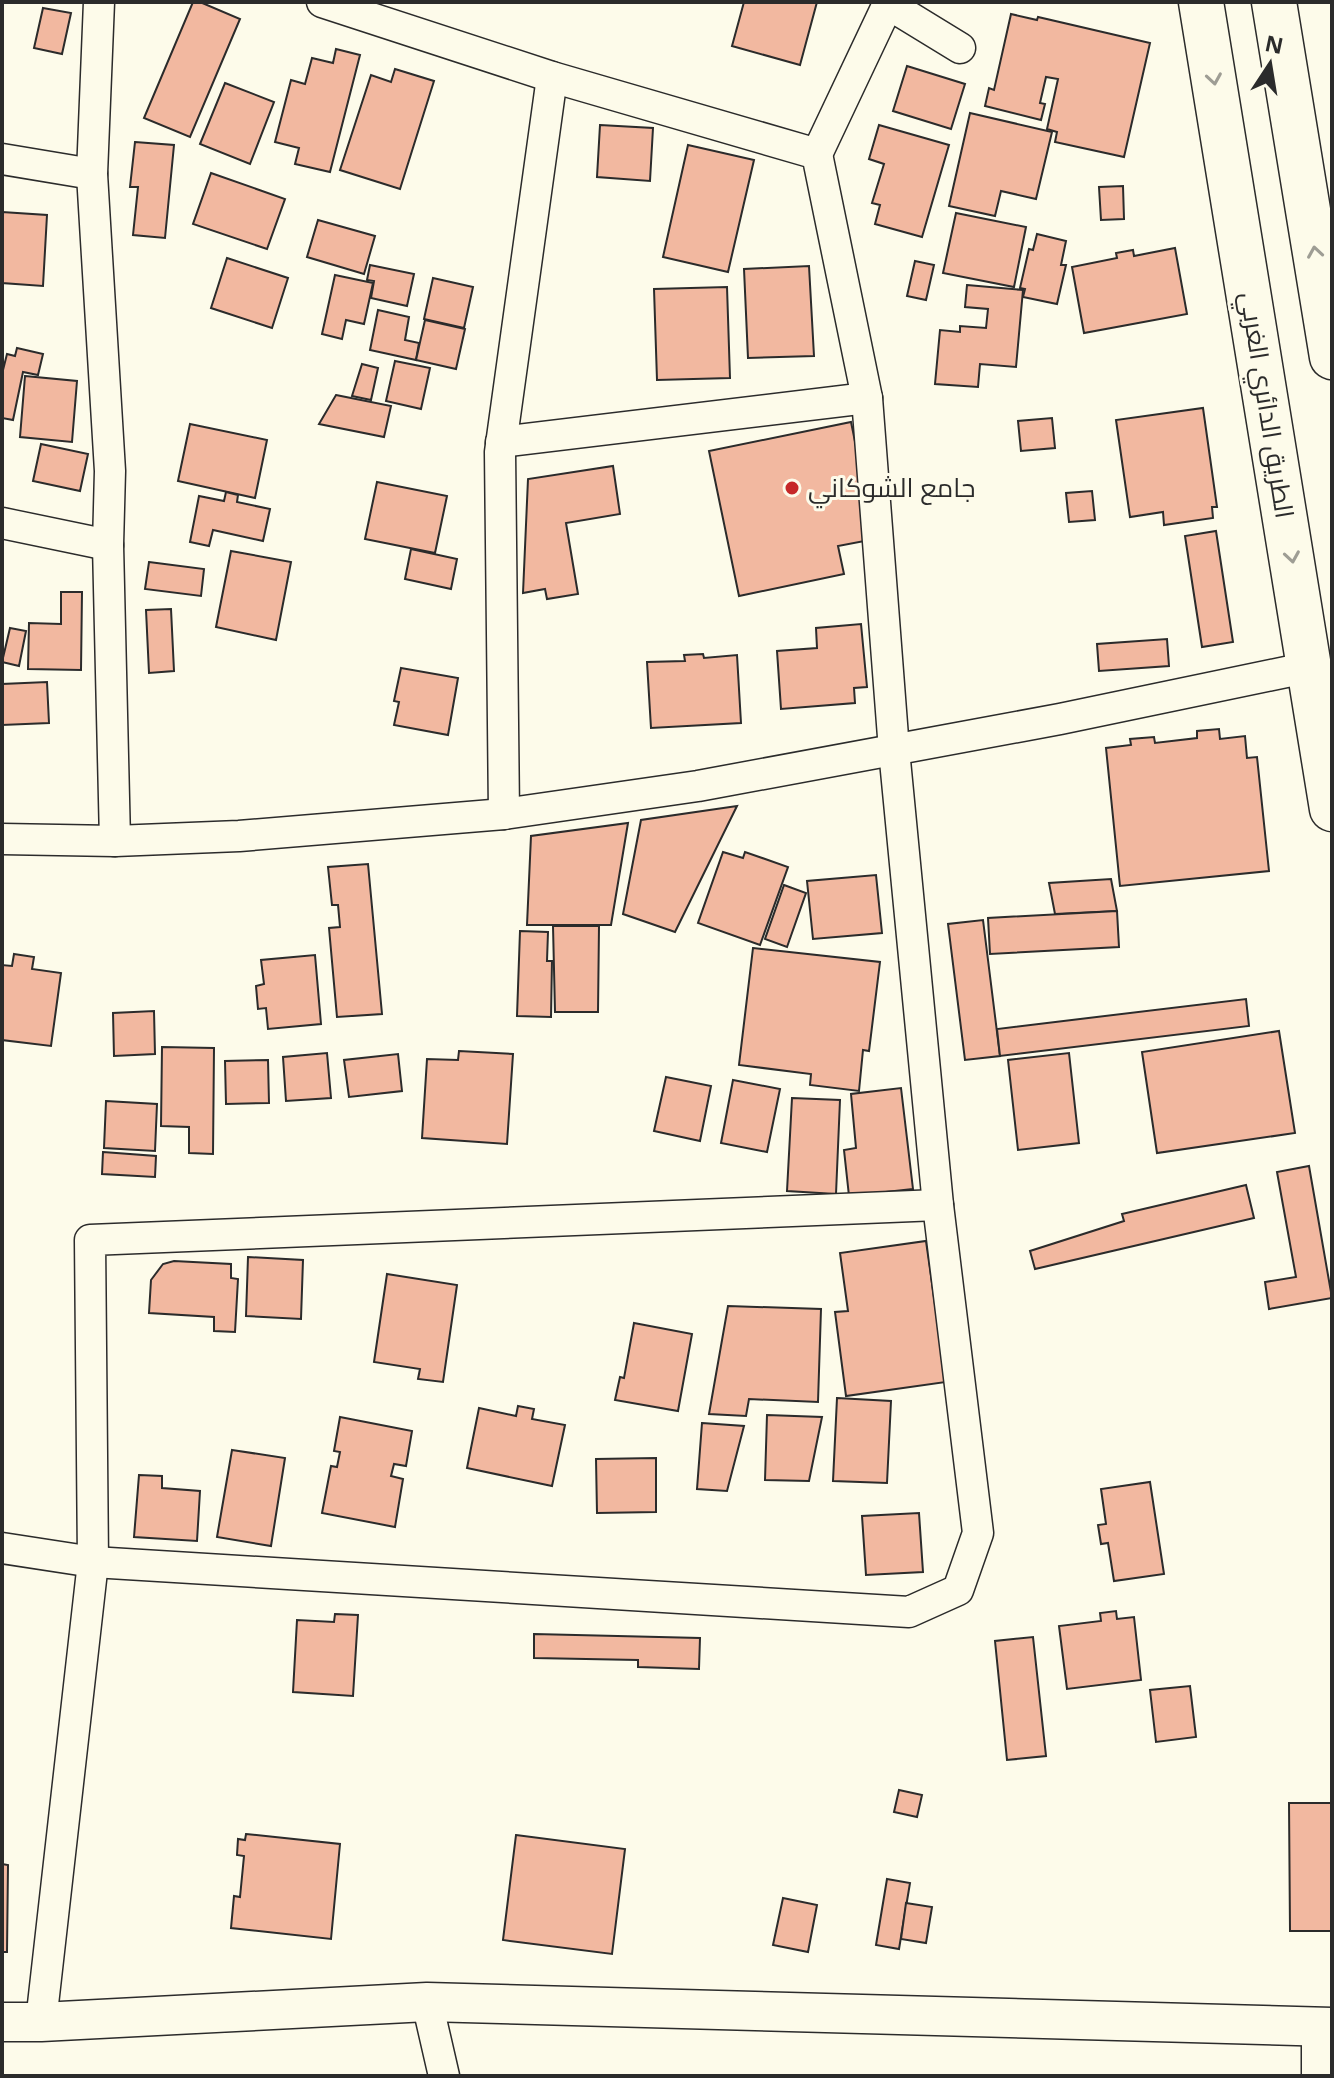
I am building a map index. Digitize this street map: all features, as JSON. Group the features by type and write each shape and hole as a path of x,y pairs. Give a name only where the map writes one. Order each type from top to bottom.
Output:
{"main road":[{"name":"الطريق الدائري الغربي","path":"1201,2 1332,809"},
{"path":"1274,2 1332,357"}],"street":[{"path":"99,2 92,174 110,471 108,545 115,841"},
{"path":"322,2 552,77 817,154"},
{"path":"2,1548 93,1562 909,1612 958,1590 978,1533 938,1205 894,750 867,398 817,154 888,4 960,48"},
{"path":"504,814 501,442 552,77"},
{"path":"2,159 92,174"},
{"path":"501,442 867,398"},
{"path":"2,523 108,545"},
{"path":"2,839 115,841 239,836 504,814 698,786 1060,719 1310,667"},
{"path":"41,2022 93,1562 90,1240 938,1205"},
{"path":"427,2002 444,2076"},
{"path":"2,2022 427,2002 1324,2027 1317,2076"}],"building":[{"path":"193,2 240,19 190,137 144,118"},
{"path":"744,2 817,2 800,65 732,46"},
{"path":"43,8 71,13 62,54 34,48"},
{"path":"1011,14 1037,20 1038,17 1150,43 1124,157 1055,142 1057,132 1047,129 1058,79 1046,77 1040,103 1045,104 1041,120 985,106 989,88 994,90"},
{"path":"336,49 360,55 330,172 295,164 299,148 275,142 291,80 305,84 312,58 333,63"},
{"path":"907,66 965,84 951,129 893,111"},
{"path":"395,69 434,81 400,189 340,170 371,75 391,82"},
{"path":"225,83 274,102 250,164 200,144"},
{"path":"970,113 1052,132 1036,199 1001,191 995,216 949,206"},
{"path":"600,125 653,128 650,181 597,177"},
{"path":"879,125 949,145 922,237 875,224 880,205 872,203 884,164 869,159"},
{"path":"135,142 174,145 165,238 133,235 138,187 130,187"},
{"path":"688,145 754,160 728,272 663,257"},
{"path":"211,173 285,199 267,249 193,224"},
{"path":"1123,186 1124,219 1101,220 1099,187"},
{"path":"2,212 47,215 43,286 2,283"},
{"path":"956,213 1026,227 1014,287 943,273"},
{"path":"318,220 375,236 364,274 307,257"},
{"path":"1037,234 1066,241 1061,265 1066,265 1057,304 1023,297 1025,289 1020,288 1029,249 1033,250"},
{"path":"1175,248 1187,314 1084,333 1072,267 1117,258 1116,253 1133,250 1134,256"},
{"path":"227,258 288,278 272,328 211,308"},
{"path":"915,261 934,265 926,300 907,296"},
{"path":"370,265 414,274 407,306 371,298 374,281 367,280"},
{"path":"809,266 814,356 748,358 744,269"},
{"path":"335,275 373,283 364,324 346,320 342,339 322,334"},
{"path":"433,278 473,287 464,328 424,319"},
{"path":"967,285 1023,290 1016,367 980,364 978,387 935,384 940,330 960,332 960,326 986,328 988,309 965,307"},
{"path":"727,287 730,378 657,380 654,289"},
{"path":"378,310 409,317 405,340 419,343 416,360 370,350"},
{"path":"425,320 465,329 456,369 416,360"},
{"path":"17,348 43,354 38,375 23,372 13,420 2,418 2,374 7,354 15,356"},
{"path":"395,361 430,368 421,409 386,401"},
{"path":"362,364 378,368 371,400 352,396"},
{"path":"25,376 77,381 72,442 20,437"},
{"path":"336,395 391,406 384,437 319,424"},
{"path":"1203,408 1217,507 1212,507 1213,518 1164,525 1163,512 1130,517 1116,420"},
{"path":"1052,418 1055,448 1021,451 1018,421"},
{"path":"851,422 875,539 838,546 844,574 739,596 709,451"},
{"path":"190,424 267,440 255,498 178,481"},
{"path":"41,444 88,454 80,491 33,481"},
{"path":"613,466 620,514 566,523 578,594 547,599 545,589 523,593 528,479"},
{"path":"377,482 447,496 435,553 365,539"},
{"path":"1092,491 1095,520 1069,522 1066,493"},
{"path":"226,492 238,495 237,502 270,509 263,541 213,530 209,546 190,542 199,496 224,501"},
{"path":"1216,531 1233,642 1202,647 1185,536"},
{"path":"411,549 457,559 451,589 405,579"},
{"path":"231,551 291,562 276,640 216,627"},
{"path":"149,562 204,569 201,596 145,589"},
{"path":"61,592 82,592 81,670 28,669 29,623 61,624"},
{"path":"171,609 174,671 149,673 146,610"},
{"path":"861,624 867,687 854,688 855,703 781,709 777,651 817,648 816,628"},
{"path":"10,628 26,631 19,666 2,662"},
{"path":"1167,639 1169,666 1099,671 1097,644"},
{"path":"703,654 704,658 737,655 741,723 651,728 647,662 685,661 684,655"},
{"path":"401,668 458,678 448,735 394,725 399,702 394,701"},
{"path":"47,682 49,723 2,725 2,684"},
{"path":"1219,729 1220,739 1245,736 1247,758 1257,757 1269,871 1120,886 1106,748 1131,745 1130,739 1154,737 1155,743 1197,738 1197,731"},
{"path":"737,806 675,932 623,914 641,820"},
{"path":"628,823 611,925 527,925 531,836"},
{"path":"723,852 743,858 745,852 788,867 760,945 698,923"},
{"path":"368,864 382,1014 337,1017 329,928 340,927 338,905 332,905 328,867"},
{"path":"876,875 882,933 813,939 807,881"},
{"path":"1111,879 1117,911 1055,914 1049,883"},
{"path":"784,885 806,893 787,947 765,939"},
{"path":"1117,911 1119,947 990,954 988,918"},
{"path":"983,920 1000,1056 965,1060 948,924"},
{"path":"553,926 599,926 598,1012 555,1012"},
{"path":"520,931 548,932 547,961 552,961 551,1017 517,1016"},
{"path":"753,948 880,962 869,1051 863,1050 859,1091 810,1085 811,1074 739,1065"},
{"path":"14,954 34,957 32,969 61,973 51,1046 2,1040 2,965 12,966"},
{"path":"315,955 321,1024 268,1029 266,1008 258,1009 256,986 264,984 261,960"},
{"path":"1246,999 1249,1026 1000,1056 997,1029"},
{"path":"154,1011 155,1054 114,1056 113,1013"},
{"path":"1279,1031 1295,1133 1157,1153 1142,1052"},
{"path":"162,1047 214,1048 213,1154 189,1153 189,1127 161,1126"},
{"path":"459,1051 513,1054 507,1144 422,1138 427,1059 458,1060"},
{"path":"327,1053 331,1098 286,1101 283,1057"},
{"path":"1069,1053 1079,1143 1018,1150 1008,1060"},
{"path":"398,1054 402,1091 349,1097 344,1060"},
{"path":"268,1060 269,1103 226,1104 225,1061"},
{"path":"666,1077 711,1086 700,1141 654,1131"},
{"path":"733,1080 780,1089 767,1152 721,1143"},
{"path":"901,1088 913,1189 849,1196 844,1150 856,1148 851,1094"},
{"path":"792,1098 840,1100 836,1194 787,1191"},
{"path":"106,1101 157,1104 155,1151 104,1148"},
{"path":"103,1152 156,1156 155,1177 102,1174"},
{"path":"1309,1166 1332,1298 1269,1309 1265,1282 1296,1277 1277,1172"},
{"path":"1246,1185 1254,1218 1035,1269 1030,1251 1124,1221 1122,1214"},
{"path":"926,1241 946,1382 846,1396 835,1312 848,1311 840,1253"},
{"path":"248,1257 303,1260 301,1319 246,1316"},
{"path":"174,1261 231,1264 231,1278 238,1279 235,1332 214,1331 214,1317 149,1313 151,1280 163,1264"},
{"path":"387,1274 457,1285 443,1382 418,1379 420,1369 374,1362"},
{"path":"728,1306 821,1309 818,1402 749,1399 746,1416 709,1414"},
{"path":"634,1323 692,1334 678,1411 615,1400 620,1377 624,1378"},
{"path":"837,1398 891,1401 887,1483 833,1481"},
{"path":"518,1406 534,1409 532,1419 565,1425 552,1486 467,1468 479,1408 516,1416"},
{"path":"767,1415 822,1417 809,1481 765,1480"},
{"path":"340,1417 412,1431 406,1466 394,1464 391,1476 403,1479 395,1527 322,1513 331,1466 337,1467 340,1452 334,1451"},
{"path":"702,1423 744,1426 727,1491 697,1489"},
{"path":"232,1450 285,1458 271,1546 217,1537"},
{"path":"656,1458 656,1512 597,1513 596,1459"},
{"path":"139,1475 162,1476 162,1488 200,1491 197,1541 134,1537"},
{"path":"1150,1482 1164,1574 1114,1581 1108,1543 1101,1544 1098,1525 1106,1524 1101,1489"},
{"path":"919,1513 923,1572 866,1575 862,1516"},
{"path":"1116,1611 1117,1619 1134,1617 1141,1680 1067,1689 1059,1626 1101,1621 1100,1613"},
{"path":"335,1614 358,1615 353,1696 293,1692 297,1620 334,1622"},
{"path":"534,1634 700,1638 699,1669 638,1667 638,1660 534,1658"},
{"path":"1033,1637 1046,1756 1007,1760 995,1641"},
{"path":"1190,1686 1196,1737 1156,1742 1150,1690"},
{"path":"899,1790 922,1795 917,1817 894,1812"},
{"path":"1289,1803 1332,1803 1332,1931 1290,1931"},
{"path":"246,1834 340,1844 331,1939 231,1928 234,1896 240,1897 244,1856 237,1855 238,1839 245,1840"},
{"path":"516,1835 625,1849 612,1954 503,1940"},
{"path":"2,1864 8,1865 7,1952 2,1952"},
{"path":"887,1879 910,1883 899,1949 876,1945"},
{"path":"783,1898 817,1905 808,1952 773,1945"},
{"path":"906,1903 932,1907 926,1943 901,1939"}],"place":[{"name":"جامع الشوكاني","path":"792,488"}]}
